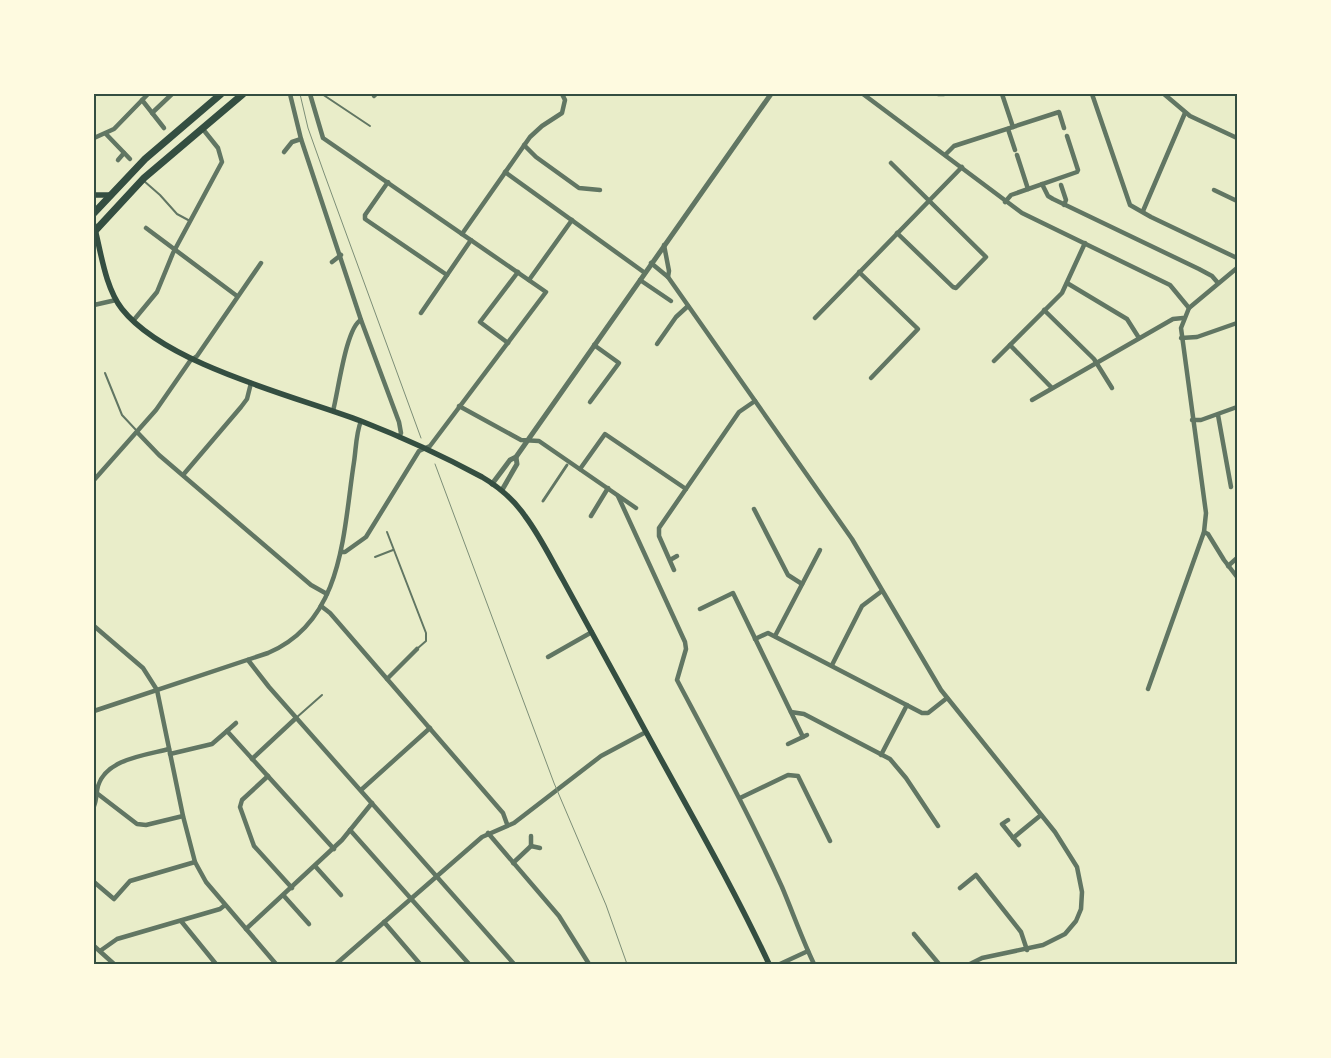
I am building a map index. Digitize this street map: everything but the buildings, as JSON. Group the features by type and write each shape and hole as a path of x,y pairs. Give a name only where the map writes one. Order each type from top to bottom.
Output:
{"main road":[{"path":"94,213 109,195 174,133 221,94"},
{"path":"243,94 142,179 94,229 97,254 116,300 133,321 174,349 251,383 361,421 399,437 424,448 502,490 526,516 592,632 725,876 770,964"},
{"path":"94,195 109,195"}],"street":[{"path":"94,138 106,134 148,94"},
{"path":"152,113 172,94"},
{"path":"290,94 301,139 361,320 399,422 401,433 399,437"},
{"path":"310,94 321,135 546,292 430,446 419,452 366,537 345,552 341,552"},
{"path":"492,484 510,460 516,457 771,94"},
{"path":"863,94 870,96 962,166 1005,202 1022,213 1170,285 1189,308"},
{"path":"938,94 938,96 944,94"},
{"path":"1002,94 1016,153 1028,189"},
{"path":"1092,94 1129,202 1133,207 1237,258"},
{"path":"1164,94 1185,113 1237,138"},
{"path":"462,234 535,131 562,113 563,95"},
{"path":"142,100 164,128"},
{"path":"946,154 952,146 1059,112 1064,128"},
{"path":"1143,211 1185,113"},
{"path":"133,321 157,292 176,249 222,158 218,148 201,128"},
{"path":"106,134 130,159"},
{"path":"1005,202 1011,195 1077,172 1067,136"},
{"path":"284,152 292,142 301,139"},
{"path":"524,145 536,157 579,188 600,190"},
{"path":"118,160 124,153"},
{"path":"891,163 986,257 956,288 953,288 897,233"},
{"path":"814,318 962,166"},
{"path":"505,172 645,273"},
{"path":"388,182 364,217 447,275"},
{"path":"1042,184 1048,196 1064,205 1100,219 1199,269 1212,276 1218,283"},
{"path":"1061,185 1066,200 1064,205"},
{"path":"1214,190 1237,201"},
{"path":"529,280 572,220"},
{"path":"146,228 237,296"},
{"path":"421,313 471,240"},
{"path":"994,361 1062,293 1085,243"},
{"path":"664,245 669,272 668,277"},
{"path":"332,262 341,255"},
{"path":"94,478 138,432 261,263"},
{"path":"651,264 668,277 852,539 947,698 1069,851 1077,867 1082,899 1079,915 1065,934 1050,943 1027,950 982,958 970,964"},
{"path":"1148,690 1204,532 1206,513 1181,338 1183,318 1189,308 1237,268"},
{"path":"508,343 480,322 518,272"},
{"path":"859,272 918,329 871,378"},
{"path":"640,280 671,301"},
{"path":"1067,283 1127,319 1139,338"},
{"path":"94,305 116,300"},
{"path":"657,344 676,317 688,306"},
{"path":"1044,310 1097,363 1112,388"},
{"path":"1032,400 1173,319 1183,318"},
{"path":"333,411 348,342 354,326 361,320"},
{"path":"1181,338 1197,337 1237,323"},
{"path":"590,402 619,362 594,344"},
{"path":"1010,345 1052,388"},
{"path":"182,476 241,407 247,398 251,383"},
{"path":"674,570 658,530 739,412 755,401"},
{"path":"459,406 521,440 539,441 636,508"},
{"path":"1192,420 1201,420 1237,407"},
{"path":"1218,414 1231,487"},
{"path":"94,712 248,660 290,642 307,627 321,606 338,566 361,421"},
{"path":"138,432 182,476 311,585 327,594"},
{"path":"580,469 605,434 686,489"},
{"path":"502,490 517,464 516,457"},
{"path":"543,501 567,465"},
{"path":"591,516 608,488"},
{"path":"618,496 685,642 686,649 677,680 740,798 782,888 814,964"},
{"path":"754,509 788,575 802,584"},
{"path":"1204,532 1213,540 1228,566 1237,577"},
{"path":"775,636 820,550"},
{"path":"670,560 677,556"},
{"path":"1228,566 1237,558"},
{"path":"832,665 862,606 882,591"},
{"path":"700,609 734,593 791,712 805,736 788,744"},
{"path":"709,604 712,610"},
{"path":"321,606 326,608 503,813 507,824"},
{"path":"94,626 143,668 157,690 183,816 195,862 206,882 276,964"},
{"path":"548,657 592,632"},
{"path":"756,639 768,633 775,636 925,713 947,698"},
{"path":"386,679 418,649"},
{"path":"248,660 250,665 296,718 514,964"},
{"path":"881,754 907,705"},
{"path":"791,712 804,714 881,754 896,766 938,826"},
{"path":"252,759 296,718"},
{"path":"94,806 99,784 112,768 135,758 212,744 236,723"},
{"path":"361,790 430,728"},
{"path":"227,731 334,849"},
{"path":"336,964 488,833 507,824 514,823 594,761 646,732"},
{"path":"268,776 242,800 240,807 254,846 292,888"},
{"path":"740,798 788,776 798,776 830,841"},
{"path":"96,792 137,824 146,825 183,816"},
{"path":"246,929 334,849 372,803"},
{"path":"1013,838 1041,815"},
{"path":"1008,820 1002,824 1018,845"},
{"path":"350,830 469,964"},
{"path":"488,833 559,916 588,964 594,958"},
{"path":"513,863 531,846 531,836"},
{"path":"531,846 540,848"},
{"path":"94,882 114,899 130,881 195,862"},
{"path":"315,866 341,895"},
{"path":"960,888 976,875 1021,932 1027,950"},
{"path":"284,896 309,924"},
{"path":"100,951 117,939 220,909 225,905"},
{"path":"181,921 216,964"},
{"path":"384,922 420,964"},
{"path":"914,934 939,964"},
{"path":"94,946 114,964"},
{"path":"780,964 808,951"},
{"path":"342,959 346,964"}],"lane":[{"path":"322,94 370,126"},
{"path":"142,179 177,214 190,221"},
{"path":"105,373 122,415 138,432"},
{"path":"387,532 426,633 426,641 418,649"},
{"path":"375,557 394,549"},
{"path":"296,718 322,695"}],"tram line":[{"path":"300,94 308,128 421,438"},
{"path":"435,464 554,783 606,905 627,964"}]}
